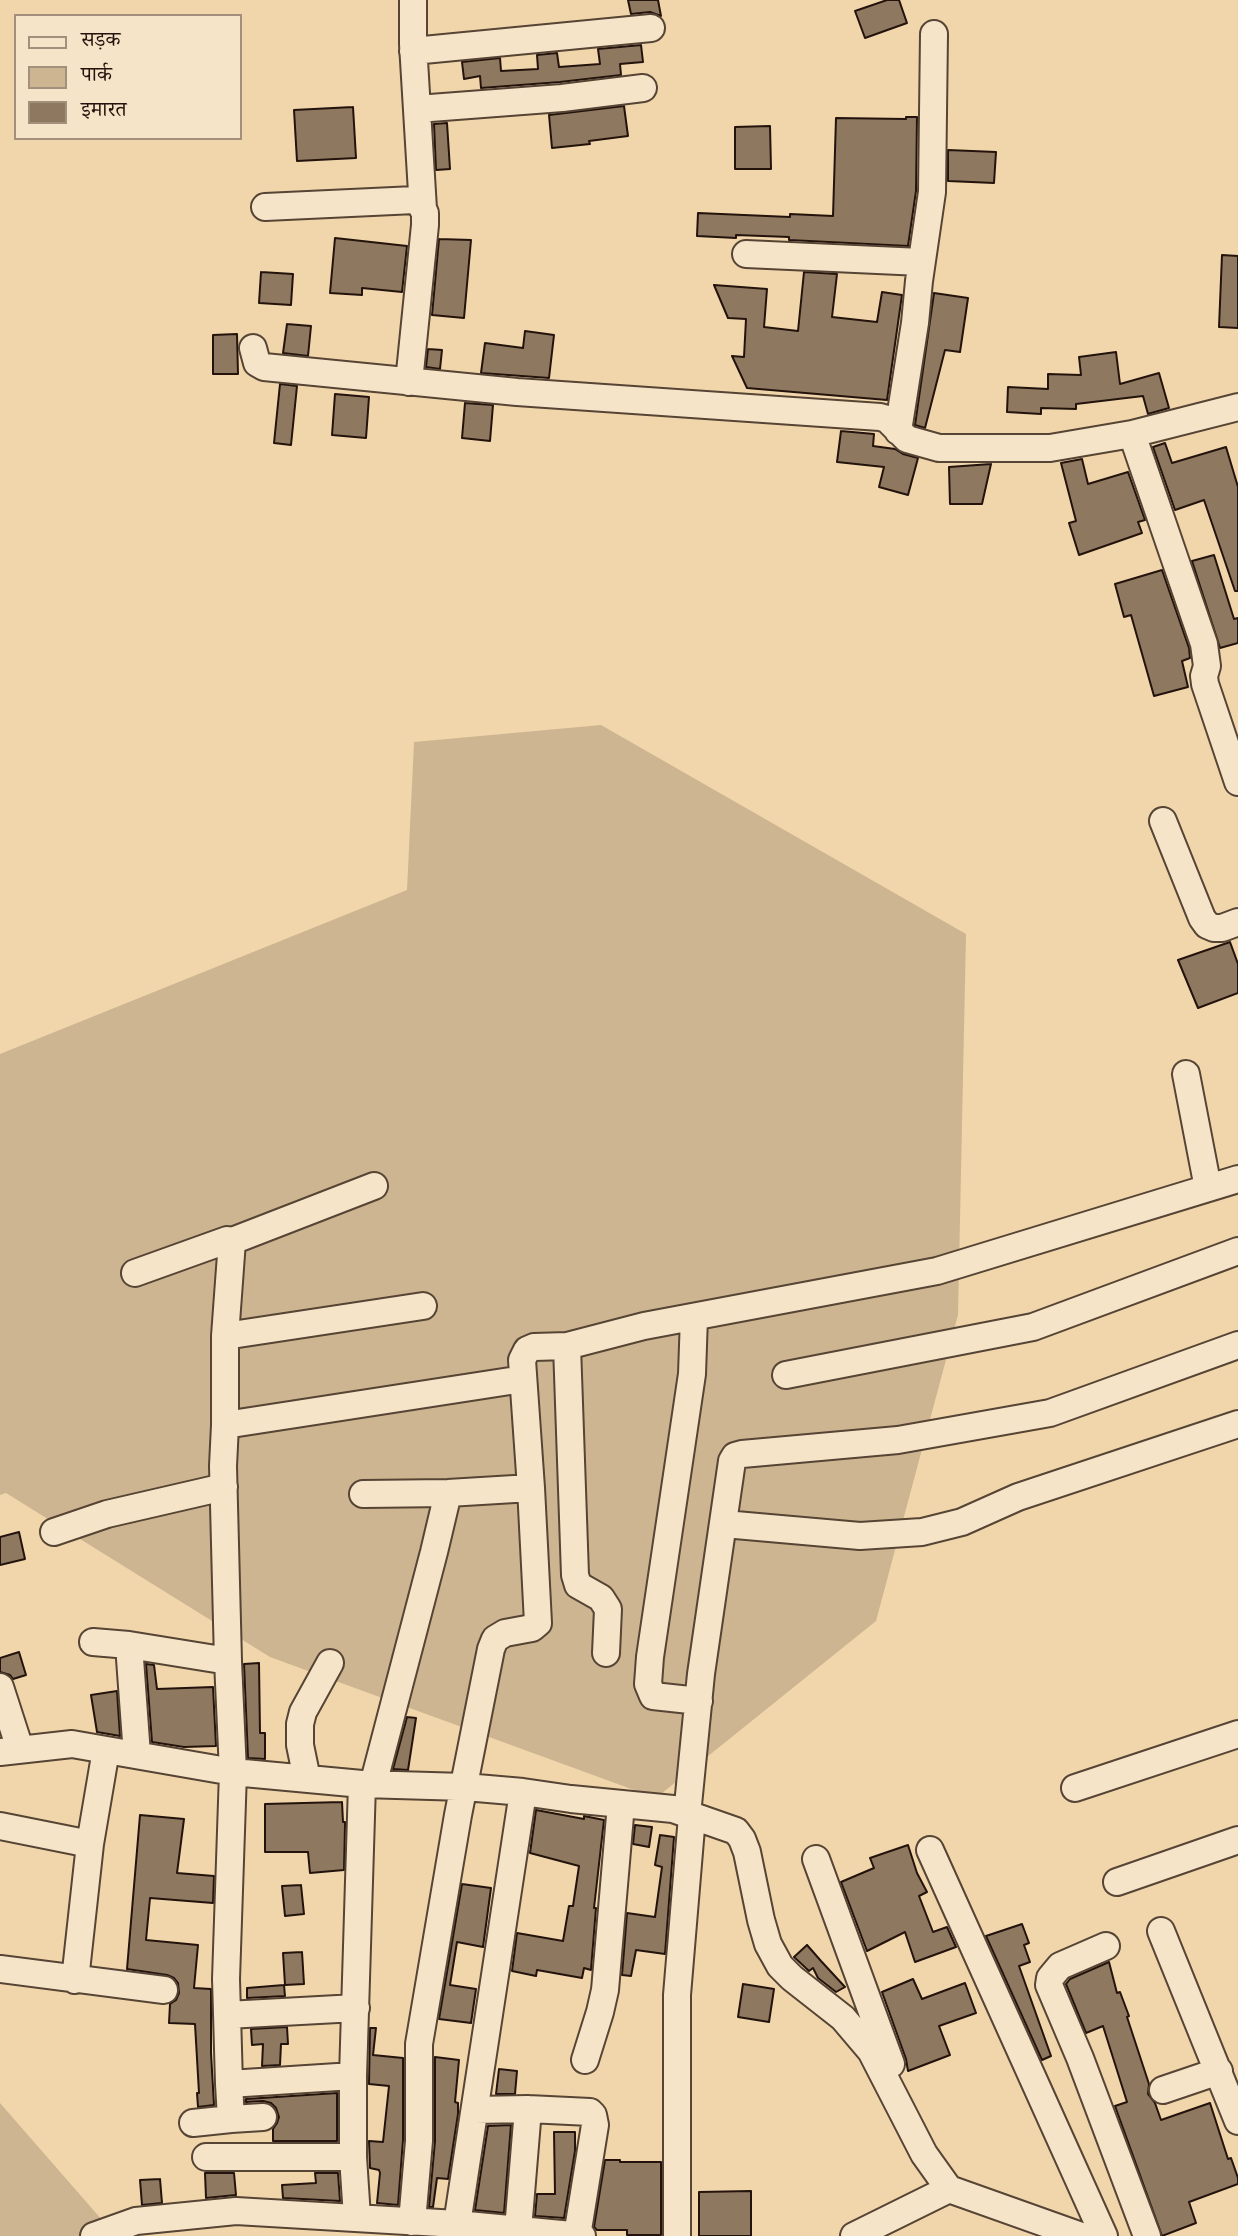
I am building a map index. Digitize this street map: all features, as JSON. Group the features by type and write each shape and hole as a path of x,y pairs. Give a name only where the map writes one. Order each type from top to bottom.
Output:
{"street":[{"path":"409,382 425,225 413,51 413,0"},
{"path":"413,51 651,28"},
{"path":"898,431 932,192 934,34"},
{"path":"417,109 562,98 643,88"},
{"path":"265,207 415,200 423,209"},
{"path":"746,254 921,262"},
{"path":"253,348 257,363 264,368 517,392 880,417 887,419 914,442 939,448 1050,448 1236,413"},
{"path":"1132,434 1204,644 1207,666 1205,684 1238,782"},
{"path":"1163,821 1207,925 1222,928 1238,922"},
{"path":"1186,1074 1208,1188"},
{"path":"396,2226 419,2152 419,2044 491,1649 495,1639 505,1633 532,1628 538,1623 522,1360 527,1350 534,1347 568,1346 644,1326 937,1271 1238,1179"},
{"path":"135,1273 227,1240 232,1241 374,1186"},
{"path":"231,2119 226,1979 233,1772 223,1466 225,1336 232,1241"},
{"path":"786,1375 1032,1327 1238,1251"},
{"path":"225,1336 423,1306"},
{"path":"694,1317 692,1374 648,1684 653,1696 699,1701"},
{"path":"677,2236 677,1995 699,1701 732,1461 739,1455 898,1440 1050,1413 1238,1345"},
{"path":"568,1346 575,1575 578,1585 601,1598 608,1609 598,1652 650,1657"},
{"path":"225,1425 523,1379"},
{"path":"724,1524 860,1536 922,1532 962,1522 1018,1497 1238,1424"},
{"path":"54,1531 139,1505 224,1487"},
{"path":"363,1494 531,1488"},
{"path":"357,2217 353,2157 353,2076 367,1785 431,1566 448,1493"},
{"path":"93,1642 228,1661"},
{"path":"129,1645 137,1755"},
{"path":"307,1779 300,1745 300,1724 303,1712 330,1663"},
{"path":"0,1687 10,1751 72,1744 233,1772 367,1785 465,1787 523,1792 571,1800 673,1810 736,1831 742,1839 768,1944 780,1966 843,2018 871,2051 924,2154 949,2189 1081,2236"},
{"path":"1074,1788 1238,1734"},
{"path":"75,1980 90,1844 106,1750"},
{"path":"457,2224 523,1792"},
{"path":"585,2060 605,1990 621,1804"},
{"path":"0,1826 90,1844"},
{"path":"1117,1882 1238,1840"},
{"path":"930,1850 1104,2236"},
{"path":"816,1859 924,2154"},
{"path":"1161,1931 1238,2121"},
{"path":"1106,1947 1060,1966 1050,1978 1049,1985 1080,2058 1147,2236"},
{"path":"0,1969 164,1990"},
{"path":"227,2015 356,2008"},
{"path":"1163,2090 1219,2071"},
{"path":"229,2084 353,2076"},
{"path":"261,2082 265,2157"},
{"path":"94,2236 125,2231 136,2221 179,2226 236,2211 357,2217 396,2226 457,2224 511,2232 579,2236 595,2125 593,2115 590,2112 528,2109 475,2110"},
{"path":"511,2232 528,2109"},
{"path":"193,2123 263,2117"},
{"path":"206,2157 353,2157"},
{"path":"854,2236 949,2189"}],"green space":[{"path":"601,725 966,934 958,1315 876,1621 656,1798 270,1657 6,1493 0,1495 0,1054 407,890 414,742"},
{"path":"0,2103 116,2236 0,2236"}],"building":[{"path":"628,0 658,0 661,16 650,12 631,14"},
{"path":"887,0 899,0 907,23 865,38 855,11"},
{"path":"641,45 643,62 620,64 621,75 481,88 480,76 464,79 462,62 500,58 501,71 538,69 537,55 557,53 559,67 600,64 598,49"},
{"path":"624,106 628,136 552,148 549,115"},
{"path":"353,107 356,158 297,161 294,110"},
{"path":"917,117 916,191 908,246 789,240 789,237 697,236 698,213 833,216 836,118"},
{"path":"447,123 450,169 436,170 434,124"},
{"path":"770,126 771,169 735,169 735,127"},
{"path":"948,150 996,152 994,183 948,181"},
{"path":"335,238 407,246 402,292 362,288 362,295 330,293"},
{"path":"439,239 471,240 464,318 432,315"},
{"path":"1222,255 1238,256 1238,328 1219,327"},
{"path":"261,272 293,274 291,305 259,303"},
{"path":"804,272 837,274 832,317 877,322 882,292 902,295 887,400 747,388 732,356 744,357 746,319 728,318 714,285 767,289 764,327 798,331"},
{"path":"934,293 968,298 960,352 945,350 925,428 915,425"},
{"path":"287,324 311,326 308,356 283,353"},
{"path":"525,331 554,335 549,378 481,373 485,343 523,348"},
{"path":"237,334 238,374 213,374 213,335"},
{"path":"428,349 442,350 440,369 426,367"},
{"path":"1116,352 1120,384 1159,373 1169,408 1148,414 1143,396 1076,404 1076,409 1041,408 1041,414 1007,412 1008,387 1048,389 1048,374 1081,375 1079,357"},
{"path":"280,384 297,386 291,445 274,443"},
{"path":"335,394 369,397 366,438 332,435"},
{"path":"465,403 493,405 490,441 462,438"},
{"path":"841,431 874,434 873,446 895,449 918,458 908,495 879,487 884,467 837,462"},
{"path":"1165,443 1172,463 1226,447 1238,487 1238,591 1235,591 1204,500 1175,510 1153,447"},
{"path":"1082,459 1088,484 1128,472 1145,520 1138,522 1142,533 1079,555 1069,523 1076,521 1061,463"},
{"path":"991,464 982,504 950,504 949,467"},
{"path":"1214,555 1234,619 1238,618 1238,643 1220,648 1192,561"},
{"path":"1162,570 1190,658 1182,661 1188,687 1154,696 1131,615 1124,617 1115,584"},
{"path":"1230,942 1238,964 1238,993 1198,1008 1178,960"},
{"path":"19,1532 25,1559 0,1565 0,1537"},
{"path":"19,1652 26,1675 13,1679 0,1672 0,1658"},
{"path":"259,1663 260,1733 265,1733 265,1759 248,1758 244,1664"},
{"path":"146,1664 154,1665 157,1689 213,1687 216,1746 184,1747 152,1742"},
{"path":"117,1691 120,1736 97,1732 91,1695"},
{"path":"407,1717 416,1718 408,1770 393,1769"},
{"path":"342,1802 345,1822 344,1870 310,1873 308,1852 265,1852 265,1804"},
{"path":"536,1810 604,1820 594,1908 591,1970 584,1968 582,1978 537,1970 536,1976 512,1971 517,1933 563,1941 569,1906 573,1906 579,1866 530,1853"},
{"path":"140,1815 184,1819 177,1873 214,1876 213,1903 150,1898 146,1940 198,1945 194,1988 211,1989 214,2105 198,2107 195,2024 169,2023 170,2004 176,2000 179,1993 178,1983 167,1975 127,1969"},
{"path":"635,1825 652,1827 649,1847 633,1844"},
{"path":"660,1835 674,1837 665,1954 636,1950 631,1976 622,1975 627,1913 655,1917 662,1867 655,1865"},
{"path":"908,1845 917,1873 927,1892 919,1896 933,1932 947,1927 956,1947 915,1962 905,1932 867,1951 841,1882 874,1868 870,1858"},
{"path":"462,1884 491,1888 483,1947 457,1942 450,1985 476,1989 471,2023 439,2019"},
{"path":"301,1885 304,1914 285,1916 282,1886"},
{"path":"1022,1924 1029,1943 1024,1945 1030,1962 1019,1966 1051,2056 1042,2060 986,1936"},
{"path":"807,1945 845,1987 836,1992 818,1978 813,1968 809,1971 794,1957"},
{"path":"302,1952 304,1984 285,1985 283,1953"},
{"path":"1109,1962 1117,1993 1120,1992 1129,2016 1127,2017 1149,2084 1148,2094 1155,2103 1161,2120 1210,2103 1228,2159 1231,2158 1238,2178 1238,2184 1189,2202 1196,2223 1162,2236 1115,2106 1127,2102 1103,2026 1086,2033 1066,1984 1070,1979"},
{"path":"913,1979 922,1999 965,1983 976,2013 939,2026 950,2055 908,2071 882,1992"},
{"path":"743,1984 774,1989 769,2022 738,2017"},
{"path":"284,1985 285,1996 247,1998 247,1988"},
{"path":"287,2027 288,2044 281,2044 280,2065 262,2066 263,2044 252,2045 251,2029"},
{"path":"370,2028 376,2028 373,2055 403,2058 403,2140 398,2205 377,2203 380,2173 379,2170 370,2168 369,2141 383,2142 389,2086 369,2084"},
{"path":"435,2057 459,2060 455,2102 458,2103 458,2114 448,2179 437,2178 433,2207 429,2207 435,2141"},
{"path":"499,2069 517,2071 515,2094 496,2094"},
{"path":"337,2093 337,2141 273,2141 273,2129 279,2117 276,2108 263,2101 246,2102 246,2099"},
{"path":"511,2125 504,2213 475,2210 488,2126"},
{"path":"554,2132 575,2132 575,2151 564,2218 535,2216 537,2194 555,2194"},
{"path":"605,2160 661,2162 661,2235 627,2235 627,2230 597,2230 594,2227"},
{"path":"205,2173 234,2173 236,2195 206,2198"},
{"path":"315,2173 338,2173 340,2201 283,2198 282,2185 316,2183"},
{"path":"160,2179 162,2203 142,2205 140,2180"},
{"path":"751,2191 751,2236 699,2236 699,2192"}]}
